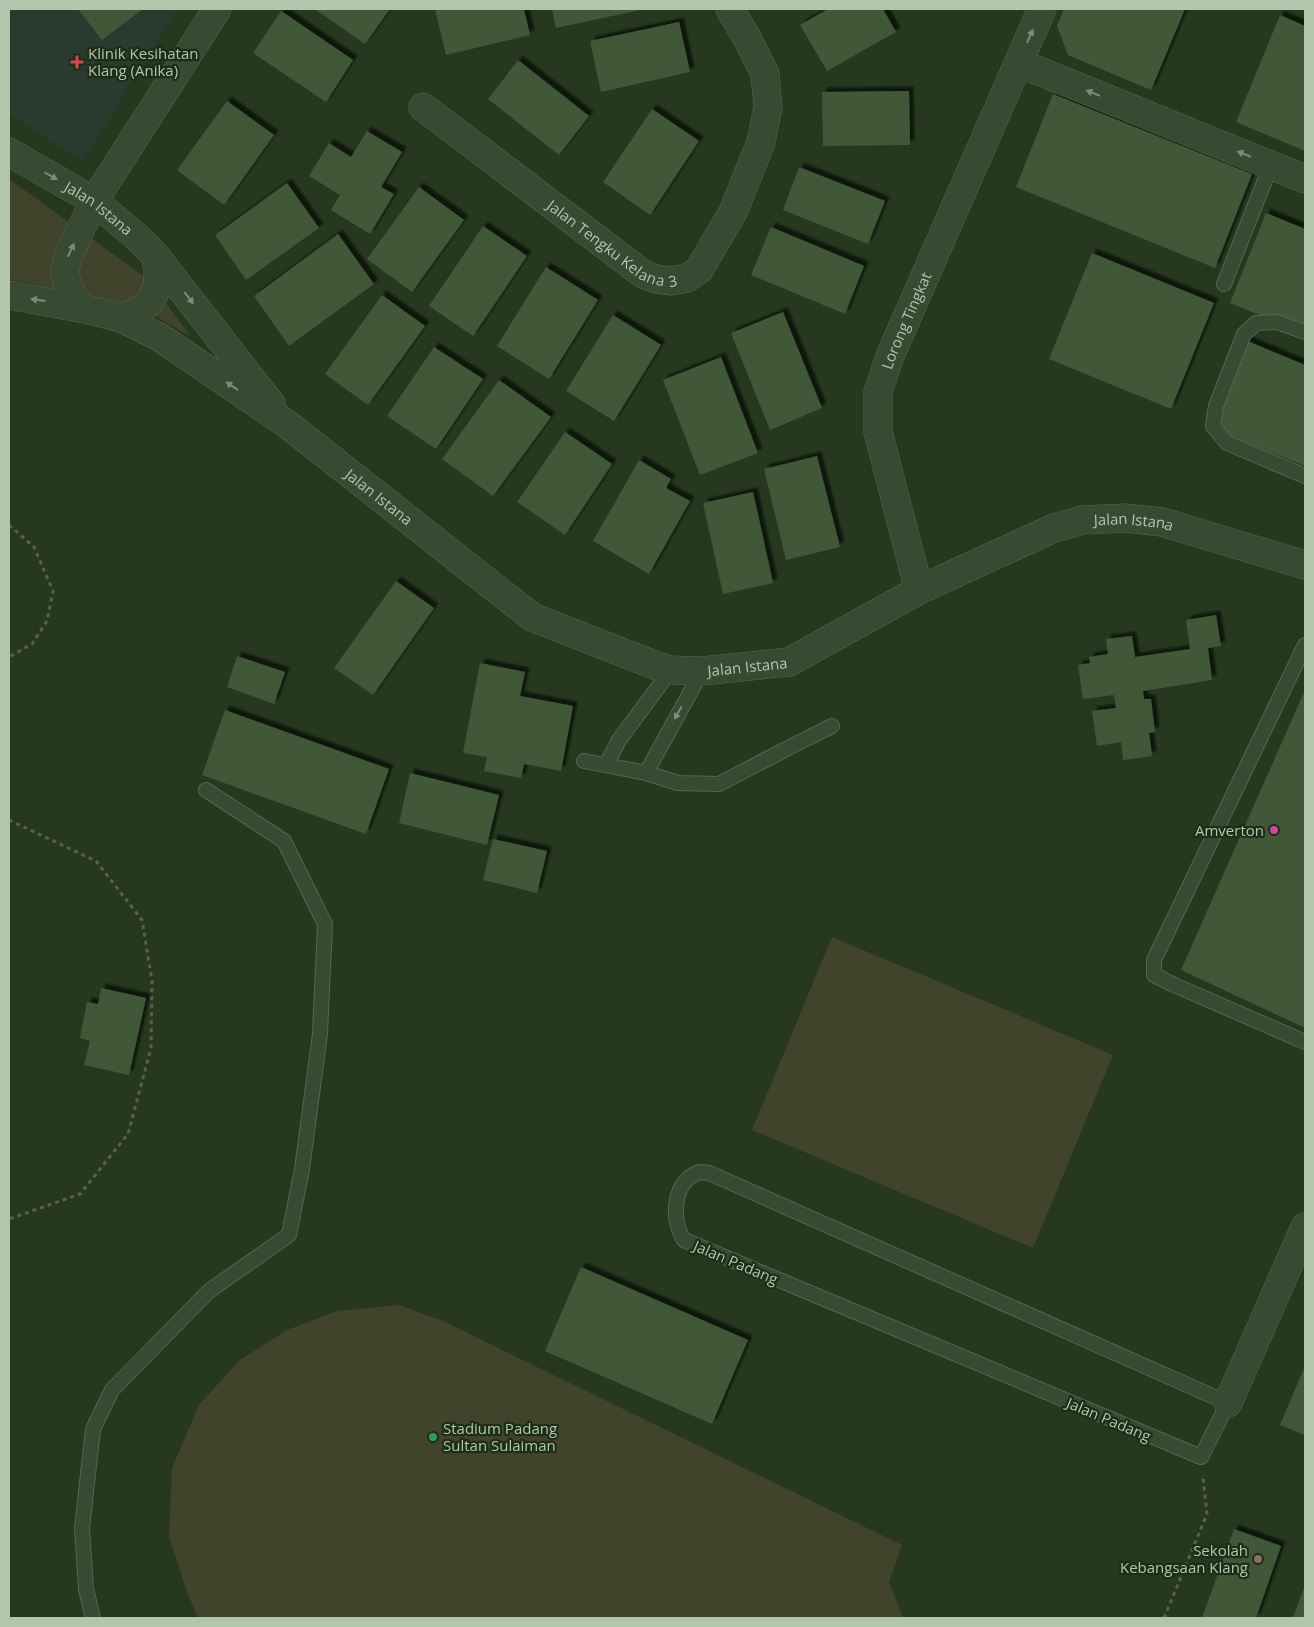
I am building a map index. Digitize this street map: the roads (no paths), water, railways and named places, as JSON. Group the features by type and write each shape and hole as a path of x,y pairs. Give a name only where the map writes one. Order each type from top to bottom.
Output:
{"street":[{"path":"85,309 75,299 68,287 65,273 67,259 94,201 217,9"},
{"name":"Jalan Tengku Kelana 3","path":"423,107 643,274 656,279 670,281 687,278 698,270 733,212 761,142 768,107 765,74 730,9"},
{"name":"Lorong Tingkat","path":"919,590 878,432 878,392 890,356 1042,9"},
{"path":"1019,63 1305,179"},
{"name":"Jalan Istana","path":"9,152 94,201 138,238 154,254 287,424"},
{"path":"120,318 134,314 146,306 154,295 159,282 158,267 154,254"},
{"name":"Jalan Istana","path":"9,295 85,309 120,318 161,338 287,424 532,617 671,670 702,671 789,662 919,590 1054,528 1083,520 1125,518 1162,522 1305,565"},
{"path":"1228,1403 1305,1228"}],"lane":[{"path":"1224,284 1271,165"},
{"path":"1305,332 1277,322 1256,323 1244,334 1216,406 1214,426 1227,443 1305,476"},
{"path":"1305,645 1154,960 1154,975 1305,1042"},
{"path":"606,765 619,740 671,670"},
{"path":"646,773 702,671"},
{"path":"584,761 646,773 678,783 719,784 832,726"},
{"path":"93,1618 86,1589 82,1528 93,1429 112,1390 209,1291 289,1235 303,1159 320,1034 325,924 284,841 206,790"},
{"name":"Jalan Padang","path":"700,1172 709,1173 1228,1403 1201,1457 684,1240 678,1232 676,1224 678,1194 686,1178 700,1172"}],"place":[{"name":"Klinik Kesihatan Klang (Anika)","path":"77,62"},
{"name":"Amverton","path":"1274,830"},
{"name":"Stadium Padang Sultan Sulaiman","path":"433,1437"},
{"name":"Sekolah Kebangsaan Klang","path":"1258,1559"}]}
